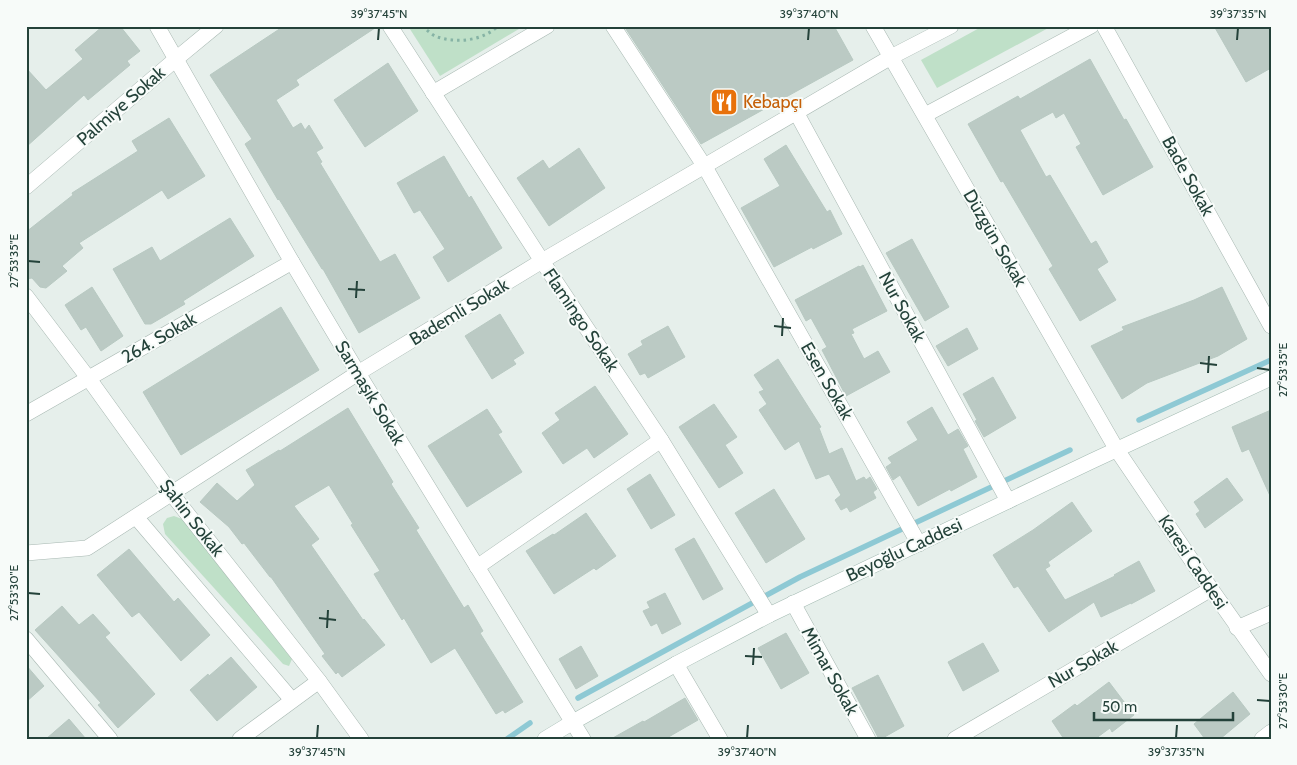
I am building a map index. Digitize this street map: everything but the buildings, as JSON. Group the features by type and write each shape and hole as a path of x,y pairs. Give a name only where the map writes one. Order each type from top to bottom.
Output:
{"street":[{"name":"Sarmaşık Sokak","path":"157,26 358,373 583,739"},
{"name":"Palmiye Sokak","path":"26,187 216,26"},
{"name":"Flamingo Sokak","path":"390,26 542,261 661,440 767,611"},
{"path":"433,93 547,26"},
{"name":"Esen Sokak","path":"613,26 705,167 916,539"},
{"name":"Düzgün Sokak","path":"873,26 1117,450"},
{"name":"Bademli Sokak","path":"26,553 87,548 358,373 542,261 891,57 951,26"},
{"path":"924,115 1092,26"},
{"name":"Bade Sokak","path":"1104,26 1271,326"},
{"name":"Nur Sokak","path":"796,112 1005,496"},
{"name":"264. Sokak","path":"26,414 292,262"},
{"name":"Şahin Sokak","path":"26,296 89,378 172,493 319,681 361,739"},
{"name":"Beyoğlu Caddesi","path":"545,739 767,611 793,603 916,539 1005,496 1117,450 1271,378"},
{"path":"477,567 661,440"},
{"name":"Karesi Caddesi","path":"1117,450 1271,674"},
{"path":"136,517 292,700"},
{"name":"Nur Sokak","path":"955,739 1211,589"},
{"name":"Mimar Sokak","path":"793,603 868,739"},
{"path":"1238,628 1271,613"},
{"path":"26,639 110,739"},
{"path":"676,664 720,739"},
{"path":"240,739 319,681"},
{"path":"1262,739 1271,732"}],"path":[{"path":"422,26 434,36 454,40 480,38 498,26"}],"green space":[{"path":"408,26 524,26 440,76"},
{"path":"983,26 1052,26 937,88 921,60"},
{"path":"174,516 182,519 292,659 289,666 283,664 165,534 163,524 167,518"}],"waterway":[{"path":"1139,420 1271,360"},
{"path":"578,698 800,577 1070,450"},
{"path":"507,739 530,723"}],"place":[{"name":"Kebapçı","path":"724,102"}]}
